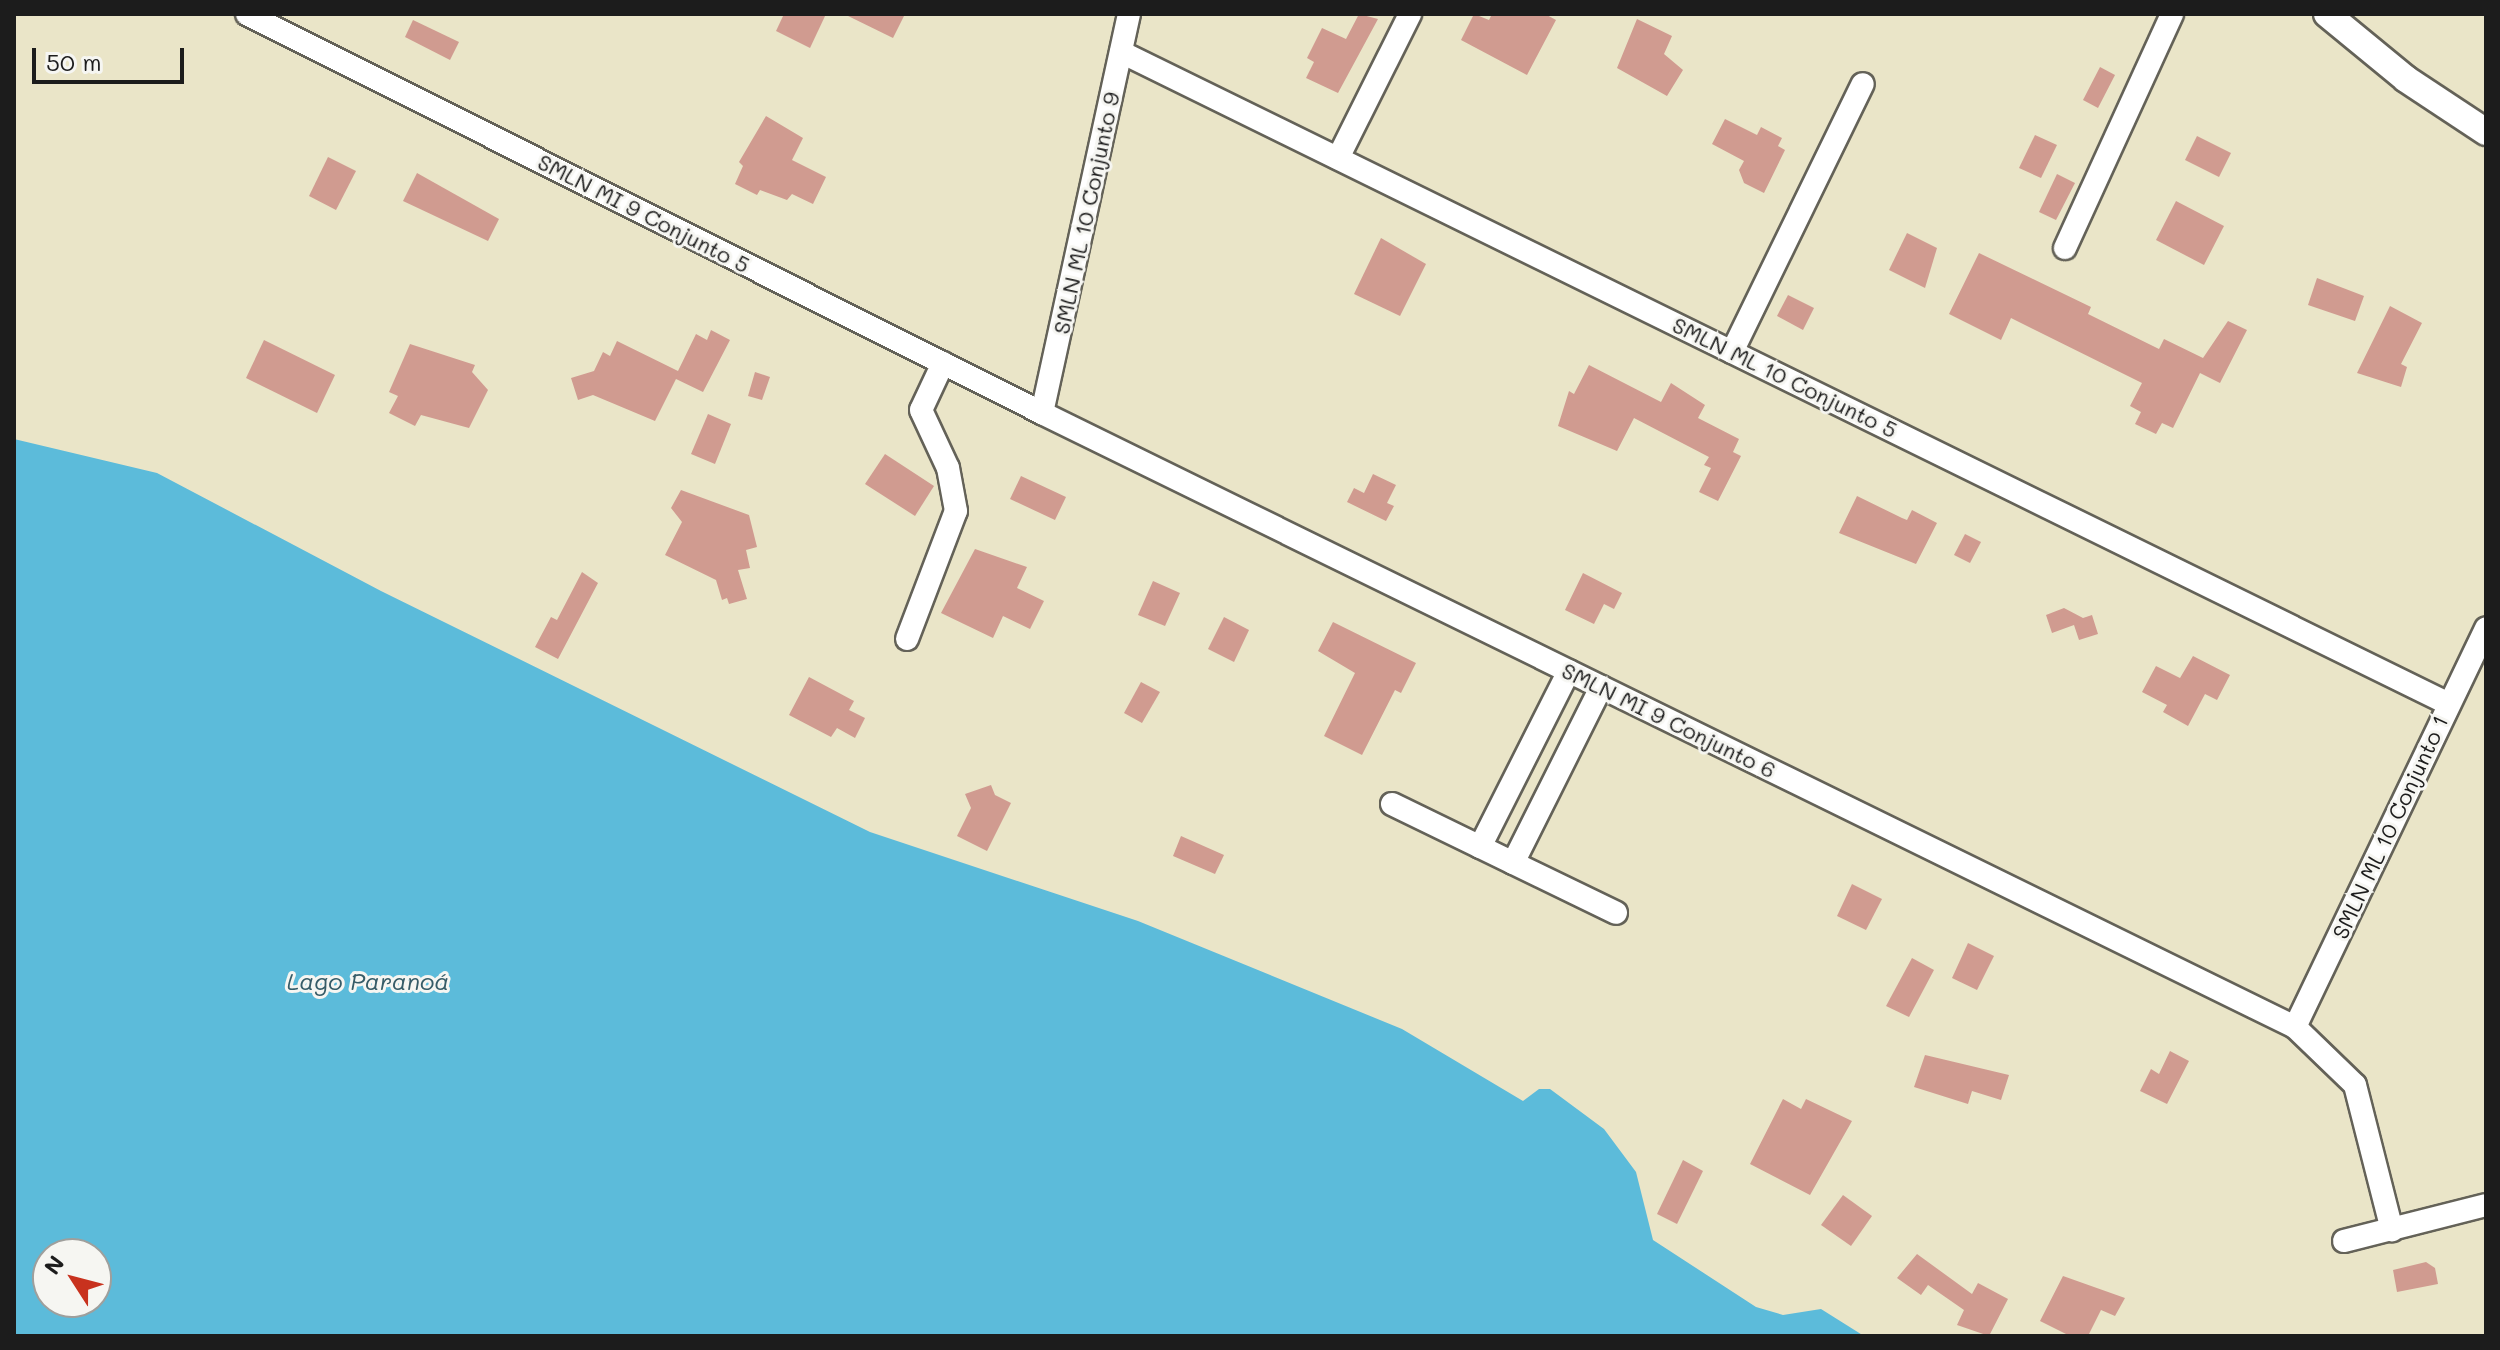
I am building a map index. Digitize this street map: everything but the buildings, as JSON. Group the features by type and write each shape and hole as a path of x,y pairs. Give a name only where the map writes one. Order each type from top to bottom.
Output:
{"main road":[{"path":"2327,14 2406,79 2486,132"}],"street":[{"name":"SMLN MI 9 Conjunto 5","path":"247,14 1042,413"},
{"name":"SMLN ML 10 Conjunto 9","path":"1042,413 1129,14"},
{"path":"1338,158 1410,14"},
{"path":"2065,248 2172,14"},
{"name":"SMLN ML 10 Conjunto 5","path":"1121,52 2449,704"},
{"path":"1732,352 1863,84"},
{"path":"907,639 956,511 948,468 921,410 943,363"},
{"name":"SMLN MI 9 Conjunto 6","path":"1042,413 2295,1027 2355,1085 2392,1230"},
{"name":"SMLN ML 10 Conjunto 1","path":"2295,1027 2486,628"},
{"path":"1480,847 1569,671"},
{"path":"1513,863 1601,687"},
{"path":"1392,804 1616,913"},
{"path":"2344,1241 2486,1205"}],"water":[{"name":"Lago Paranoá","path":"14,439 157,473 381,591 870,832 1138,921 1402,1029 1523,1101 1539,1089 1550,1089 1604,1129 1636,1172 1653,1240 1756,1307 1783,1315 1821,1309 1864,1336 14,1336"}]}
